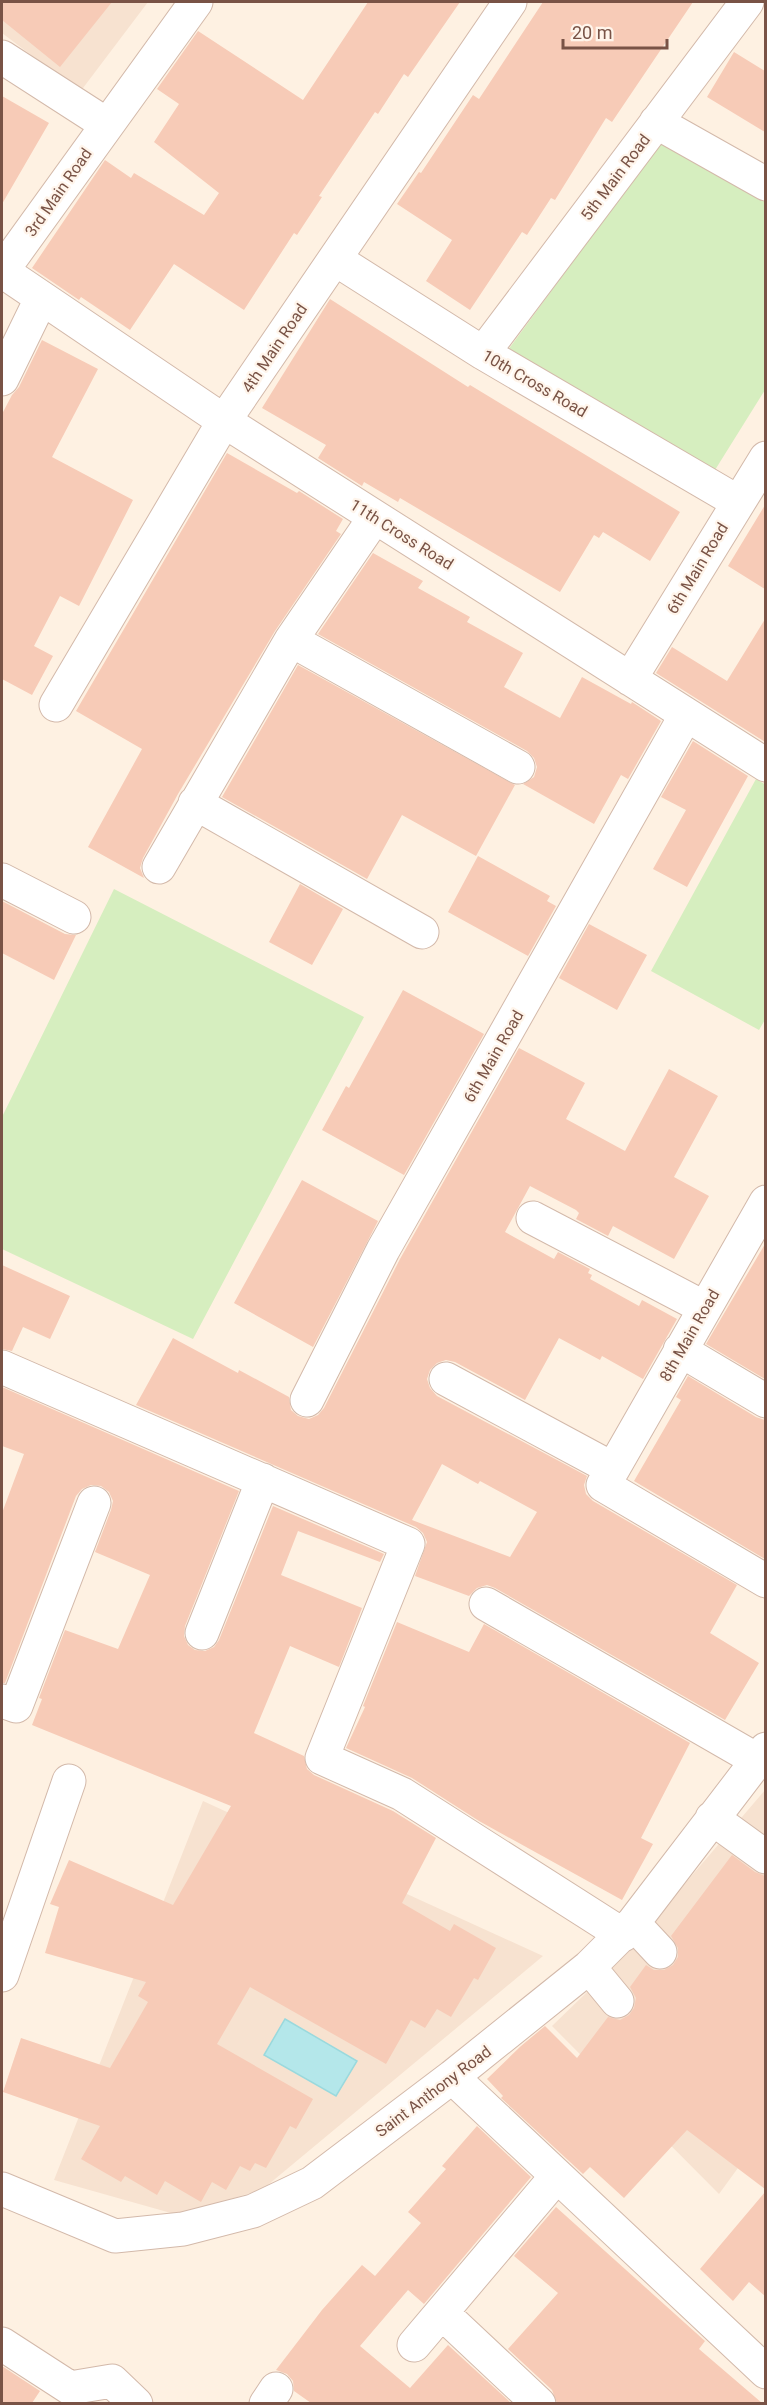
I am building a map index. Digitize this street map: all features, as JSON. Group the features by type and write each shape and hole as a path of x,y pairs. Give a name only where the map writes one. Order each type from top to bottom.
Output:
{"street":[{"name":"3rd Main Road","path":"41,299 2,271 196,2"},
{"name":"4th Main Road","path":"56,705 224,421 510,2"},
{"name":"5th Main Road","path":"483,353 747,2"},
{"path":"2,57 106,124"},
{"path":"656,122 765,184"},
{"name":"10th Cross Road","path":"335,259 483,353 738,502"},
{"path":"2,379 41,299"},
{"name":"11th Cross Road","path":"41,299 224,421 765,765"},
{"name":"6th Main Road","path":"630,679 765,458"},
{"path":"159,867 291,640 375,518"},
{"path":"291,640 518,767"},
{"name":"6th Main Road","path":"307,1400 383,1250 686,715"},
{"path":"195,803 422,932"},
{"path":"2,880 74,917"},
{"name":"8th Main Road","path":"613,1469 765,1205"},
{"path":"533,1218 705,1308"},
{"path":"680,1350 765,1401"},
{"path":"2,1367 408,1544 322,1758 402,1794 628,1929 660,1952"},
{"path":"446,1380 613,1469 603,1485 765,1581"},
{"path":"202,1633 263,1480"},
{"path":"2,1701 16,1706 94,1503"},
{"path":"486,1605 761,1755"},
{"name":"Saint Anthony Road","path":"2,2189 115,2236 183,2229 254,2211 312,2183 452,2077 589,1967 628,1929 761,1755"},
{"path":"2,1975 69,1781"},
{"path":"712,1818 765,1857"},
{"path":"589,1967 617,2001"},
{"path":"452,2077 765,2372"},
{"path":"414,2345 556,2177"},
{"path":"442,2313 539,2403"},
{"path":"2,2344 70,2388 112,2381 136,2403"}],"shaded area":[{"path":"2,2 148,2 80,92 2,33"},
{"path":"765,1790 765,2131 719,2194 552,2026 617,1963"},
{"path":"203,1801 543,1956 263,2189 178,2215 54,2180"}],"green space":[{"path":"663,139 765,198 765,390 715,470 505,354"},
{"path":"756,779 766,785 766,1018 759,1030 651,971"},
{"path":"114,889 364,1017 193,1339 2,1249 2,1117"}],"water":[{"path":"285,2019 357,2061 336,2096 264,2055"}],"building":[{"path":"2,2 112,2 60,67 2,20"},
{"path":"368,2 460,2 408,77 404,74 378,114 375,112 319,196 322,197 297,235 294,233 244,310 174,264 130,330 81,297 79,300 32,268 105,160 131,178 134,173 204,215 219,193 154,142 179,104 157,89 198,31 303,100"},
{"path":"543,2 693,2 612,122 606,118 555,200 551,198 527,235 522,232 470,310 426,281 452,240 397,204 419,172 421,173 473,95 479,99"},
{"path":"734,52 765,71 765,132 707,97"},
{"path":"2,96 49,123 2,204"},
{"path":"330,299 468,387 470,385 680,512 650,561 603,532 599,538 594,535 560,592 400,498 398,502 364,482 362,486 318,458 326,445 262,408"},
{"path":"42,340 98,369 52,457 133,500 79,606 60,596 34,646 53,656 32,695 2,679 2,414 19,387"},
{"path":"227,453 297,493 299,491 343,519 336,531 341,534 275,631 178,794 143,858 140,868 144,878 88,847 142,749 76,711"},
{"path":"765,505 765,589 728,566"},
{"path":"373,553 423,581 418,588 470,617 467,622 523,653 504,687 560,718 582,677 631,704 632,702 661,721 628,779 621,775 594,824 523,784 534,777 537,767 534,758 527,751 318,634"},
{"path":"765,619 765,742 656,673 672,647 727,681"},
{"path":"298,665 515,785 476,856 402,815 367,879 222,797"},
{"path":"693,741 748,776 687,887 653,869 686,810 661,797"},
{"path":"478,856 550,896 547,901 556,906 528,956 448,912"},
{"path":"300,884 343,909 312,965 269,942"},
{"path":"2,901 65,934 76,935 54,980 2,953"},
{"path":"589,924 647,955 617,1010 559,978"},
{"path":"403,990 484,1034 404,1175 322,1130 346,1086 349,1088"},
{"path":"519,1048 585,1083 566,1119 625,1151 669,1069 718,1096 674,1177 709,1196 674,1259 613,1226 608,1236 576,1219 579,1213 576,1210 530,1186 505,1232 554,1259 558,1252 590,1269 588,1273 592,1275 590,1279 639,1306 642,1300 677,1319 643,1379 602,1356 600,1360 559,1338 525,1400 455,1362 446,1360 437,1363 430,1370 427,1379 430,1388 437,1396 587,1476 584,1485 586,1494 593,1501 737,1585 710,1633 759,1663 725,1720 495,1588 487,1585 477,1588 469,1596 415,1576 427,1542 423,1533 416,1527 136,1405 173,1338 289,1397 291,1410 298,1416 309,1419 318,1415 324,1408 400,1259","holes":["442,1464 478,1484 480,1481 537,1512 510,1557 412,1520"]},
{"path":"302,1180 378,1221 313,1347 234,1303"},
{"path":"765,1244 765,1379 706,1344"},
{"path":"2,1265 70,1296 50,1339 23,1327 12,1351 2,1349"},
{"path":"688,1376 756,1417 765,1420 765,1559 634,1481 681,1400 676,1397"},
{"path":"2,1387 239,1491 185,1626 184,1636 188,1645 195,1650 205,1651 214,1647 219,1640 273,1506 384,1554 380,1562 298,1531 281,1575 362,1608 339,1667 290,1646 254,1733 304,1756 307,1769 314,1775 393,1811 436,1838 402,1903 450,1931 454,1924 496,1948 478,1980 474,1978 451,2017 437,2009 425,2028 411,2020 386,2064 250,1987 217,2044 313,2099 296,2129 290,2126 266,2168 255,2163 250,2171 240,2166 226,2190 212,2182 201,2202 165,2181 157,2195 125,2176 121,2182 81,2159 100,2126 3,2092 21,2038 110,2068 148,2002 138,1996 146,1982 45,1953 59,1907 50,1904 69,1860 173,1905 231,1806 32,1725 42,1699 39,1698 65,1630 118,1649 150,1575 95,1552 113,1501 109,1492 101,1486 91,1485 82,1489 76,1496 5,1683 2,1683 2,1513 24,1454 2,1446"},
{"path":"397,1622 469,1652 484,1624 690,1743 641,1838 653,1844 622,1900 479,1821 412,1778 346,1748 365,1707 363,1706"},
{"path":"732,1855 755,1872 765,1876 765,2189 687,2130 624,2198 590,2167 583,2174 501,2098 503,2096 487,2079 545,2026 577,2058 608,2017 620,2020 629,2015 634,2008 636,1998 630,1987 646,1965 654,1970 664,1970 673,1965 678,1957 678,1948 671,1936"},
{"path":"477,2126 531,2177 424,2304 408,2290 360,2346 410,2388 448,2345 511,2403 311,2403 294,2391 293,2381 287,2374 276,2370 322,2310 362,2265 375,2276 421,2223 408,2212 446,2169 442,2166"},
{"path":"765,2192 765,2296 749,2282 733,2301 700,2269"},
{"path":"556,2207 705,2341 699,2349 762,2403 557,2403 552,2390 508,2349 558,2293 514,2256"},
{"path":"2,2366 40,2391 32,2403 2,2403"}]}
